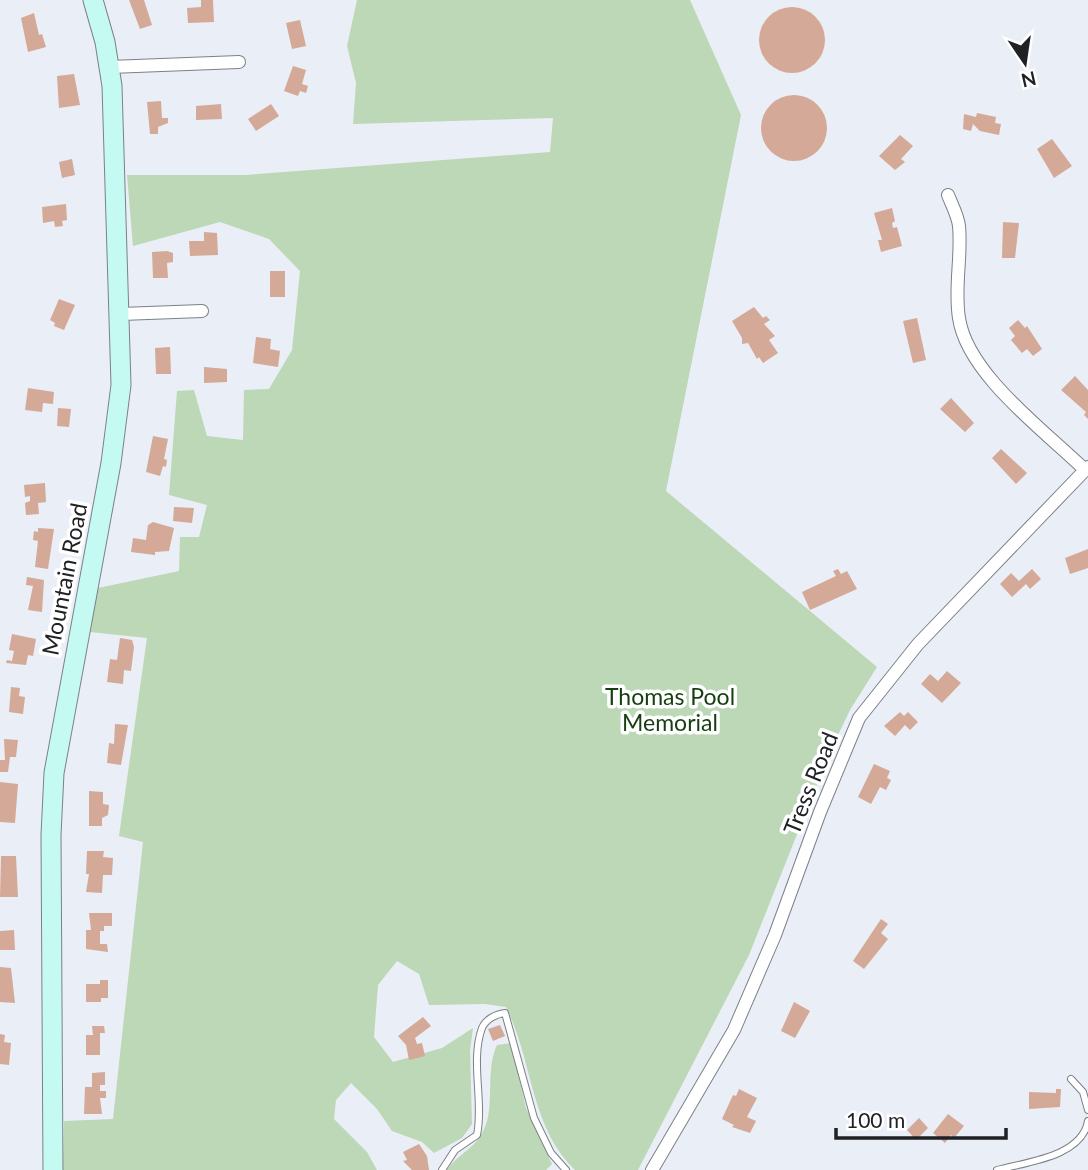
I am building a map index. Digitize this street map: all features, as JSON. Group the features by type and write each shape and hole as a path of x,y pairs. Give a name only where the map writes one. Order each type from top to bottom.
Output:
{"main road":[{"name":"Mountain Road","path":"53,1170 53,783 114,443 121,385 115,116 110,68 93,0"}],"street":[{"path":"110,68 239,62"},
{"path":"948,195 959,224 958,317 964,340 989,379 1086,468"},
{"path":"121,314 202,311"},
{"name":"Tress Road","path":"652,1170 734,1030 775,935 820,812 859,718 918,644 1086,468"}],"lane":[{"path":"442,1170 455,1150 477,1135 481,1114 478,1061 482,1028 486,1021 505,1013 534,1118 551,1153 566,1170"},
{"path":"1071,1079 1083,1092 1088,1110"},
{"path":"997,1170 1070,1147 1081,1138 1088,1121"}],"green space":[{"name":"Thomas Pool Memorial","path":"357,0 690,0 741,115 666,491 877,667 850,710 829,754 749,955 638,1170 575,1170 560,1153 549,1134 506,1007 485,1004 429,1005 419,974 397,961 378,985 374,1037 393,1062 442,1048 473,1028 470,1051 472,1124 462,1138 434,1153 422,1142 392,1131 377,1109 351,1083 336,1100 334,1119 367,1152 377,1170 63,1170 64,1121 113,1119 143,842 119,836 147,638 90,632 98,588 179,571 180,537 199,537 207,505 169,495 177,391 194,390 207,436 243,440 244,390 269,389 292,350 300,271 269,239 220,222 133,246 127,175 245,175 550,152 553,118 353,124 356,83 347,46"},
{"path":"511,1043 526,1108 552,1164 546,1170 447,1170 481,1135 486,1125 490,1103 493,1056 497,1045"}],"building":[{"path":"129,0 144,0 152,25 140,29"},
{"path":"201,0 213,0 214,22 188,23 187,8 201,7"},
{"path":"792,7 805,10 815,17 822,27 825,40 822,53 815,63 805,70 792,73 779,70 769,63 762,53 759,40 762,27 769,17 779,10"},
{"path":"34,13 39,35 42,34 46,47 28,52 21,18"},
{"path":"300,20 306,46 292,49 286,23"},
{"path":"293,66 306,70 302,84 308,86 306,93 300,91 298,96 284,91"},
{"path":"74,74 80,105 59,108 57,76"},
{"path":"794,95 807,98 817,105 824,115 827,128 824,141 817,151 807,158 794,161 781,158 771,151 764,141 761,128 764,115 771,105 781,98"},
{"path":"161,101 162,118 168,118 168,123 158,127 158,134 150,134 147,102"},
{"path":"221,104 222,119 196,120 196,106"},
{"path":"271,104 279,116 256,131 248,119"},
{"path":"977,113 996,117 995,123 1001,124 999,135 980,131 973,124 971,131 963,129 964,114 976,117"},
{"path":"900,135 913,146 901,159 905,162 895,170 879,156"},
{"path":"1052,139 1072,166 1054,178 1037,149"},
{"path":"72,159 75,175 62,178 59,162"},
{"path":"66,204 67,220 62,221 63,226 55,227 54,221 43,223 42,207"},
{"path":"892,208 895,221 892,223 893,228 897,227 902,246 881,252 878,240 882,240 874,213"},
{"path":"1003,222 1019,223 1015,258 1002,258"},
{"path":"204,232 217,233 218,255 190,256 189,241 204,241"},
{"path":"152,252 173,253 173,262 167,263 168,278 153,278"},
{"path":"270,271 285,271 285,297 270,297"},
{"path":"59,299 75,305 64,330 54,326 55,323 50,320"},
{"path":"754,307 763,318 766,316 770,320 764,324 775,336 769,340 778,353 763,363 759,357 757,359 748,343 742,344 742,338 732,321"},
{"path":"917,318 926,360 913,363 903,321"},
{"path":"1018,320 1025,328 1027,326 1042,349 1033,356 1027,349 1022,353 1011,340 1015,336 1009,328"},
{"path":"256,337 271,339 270,349 280,351 278,367 253,363"},
{"path":"170,347 171,374 156,374 155,348"},
{"path":"204,367 227,369 227,382 204,383"},
{"path":"1075,376 1088,390 1088,419 1084,415 1086,412 1061,390"},
{"path":"28,388 54,392 53,404 43,403 42,412 25,410"},
{"path":"951,398 974,423 965,432 940,409"},
{"path":"58,408 71,409 69,427 57,426"},
{"path":"153,436 168,439 164,459 167,460 166,467 163,466 160,476 146,472"},
{"path":"1001,449 1027,473 1016,484 992,458"},
{"path":"45,483 46,502 38,503 39,514 26,515 25,503 30,501 30,496 25,497 24,485"},
{"path":"174,507 194,508 192,523 173,521"},
{"path":"153,522 174,528 169,551 155,552 155,555 131,552 133,538 146,540 148,525"},
{"path":"38,528 54,529 48,569 35,567 38,541 33,540 34,531 38,532"},
{"path":"1088,549 1088,568 1070,574 1065,558"},
{"path":"838,569 841,574 847,571 857,589 810,610 802,592 836,576 833,571"},
{"path":"1032,569 1041,579 1030,589 1026,584 1012,597 1000,584 1011,573 1019,581"},
{"path":"27,577 44,580 42,612 28,610 33,586 26,585"},
{"path":"12,634 36,639 33,656 28,655 26,665 6,663 7,660 12,661 14,651 9,650"},
{"path":"120,638 132,640 134,647 131,671 124,670 123,684 107,682 110,659 117,660"},
{"path":"947,671 961,683 942,703 921,684 930,674 938,681"},
{"path":"11,687 20,688 19,696 25,697 23,714 9,712"},
{"path":"900,712 904,716 908,712 918,722 910,730 905,725 895,736 884,726"},
{"path":"115,724 128,725 121,765 107,763 109,743 114,744"},
{"path":"4,739 18,740 16,757 10,757 8,772 0,772 0,760 5,760"},
{"path":"874,764 890,771 887,778 891,780 886,790 880,787 871,804 858,797"},
{"path":"0,782 18,784 15,823 0,822"},
{"path":"89,791 103,792 103,804 109,805 108,815 102,818 102,826 89,826"},
{"path":"87,851 104,851 103,857 113,858 112,875 103,875 102,893 86,892 89,874 86,874"},
{"path":"1,856 16,856 18,897 0,897"},
{"path":"89,913 112,913 112,926 104,926 104,931 100,931 100,944 107,944 108,952 86,949 86,930 91,930"},
{"path":"881,919 888,924 881,933 888,939 864,969 853,961"},
{"path":"14,930 15,950 0,950 0,931"},
{"path":"0,967 11,968 15,1003 0,1002"},
{"path":"100,980 108,980 108,998 101,998 101,1002 86,1002 86,984 100,984"},
{"path":"794,1002 810,1011 795,1038 781,1031"},
{"path":"423,1017 431,1026 415,1038 417,1044 422,1043 425,1056 409,1060 406,1045 398,1036"},
{"path":"500,1025 505,1036 493,1041 488,1029"},
{"path":"92,1026 104,1026 105,1033 100,1033 100,1055 86,1055 86,1035 93,1035"},
{"path":"0,1034 5,1035 4,1042 11,1043 9,1065 0,1064"},
{"path":"105,1072 105,1085 100,1085 100,1091 106,1091 106,1098 100,1098 102,1114 84,1114 85,1087 92,1087 92,1073"},
{"path":"739,1089 757,1098 747,1117 756,1121 750,1133 732,1127 734,1125 722,1119 733,1095 736,1096"},
{"path":"1056,1089 1061,1089 1060,1107 1029,1109 1029,1092 1056,1093"},
{"path":"948,1114 964,1126 954,1138 951,1135 945,1143 933,1133"},
{"path":"919,1118 928,1128 916,1140 907,1130"},
{"path":"419,1144 427,1156 429,1170 412,1170 403,1161 407,1160 403,1152"}]}
